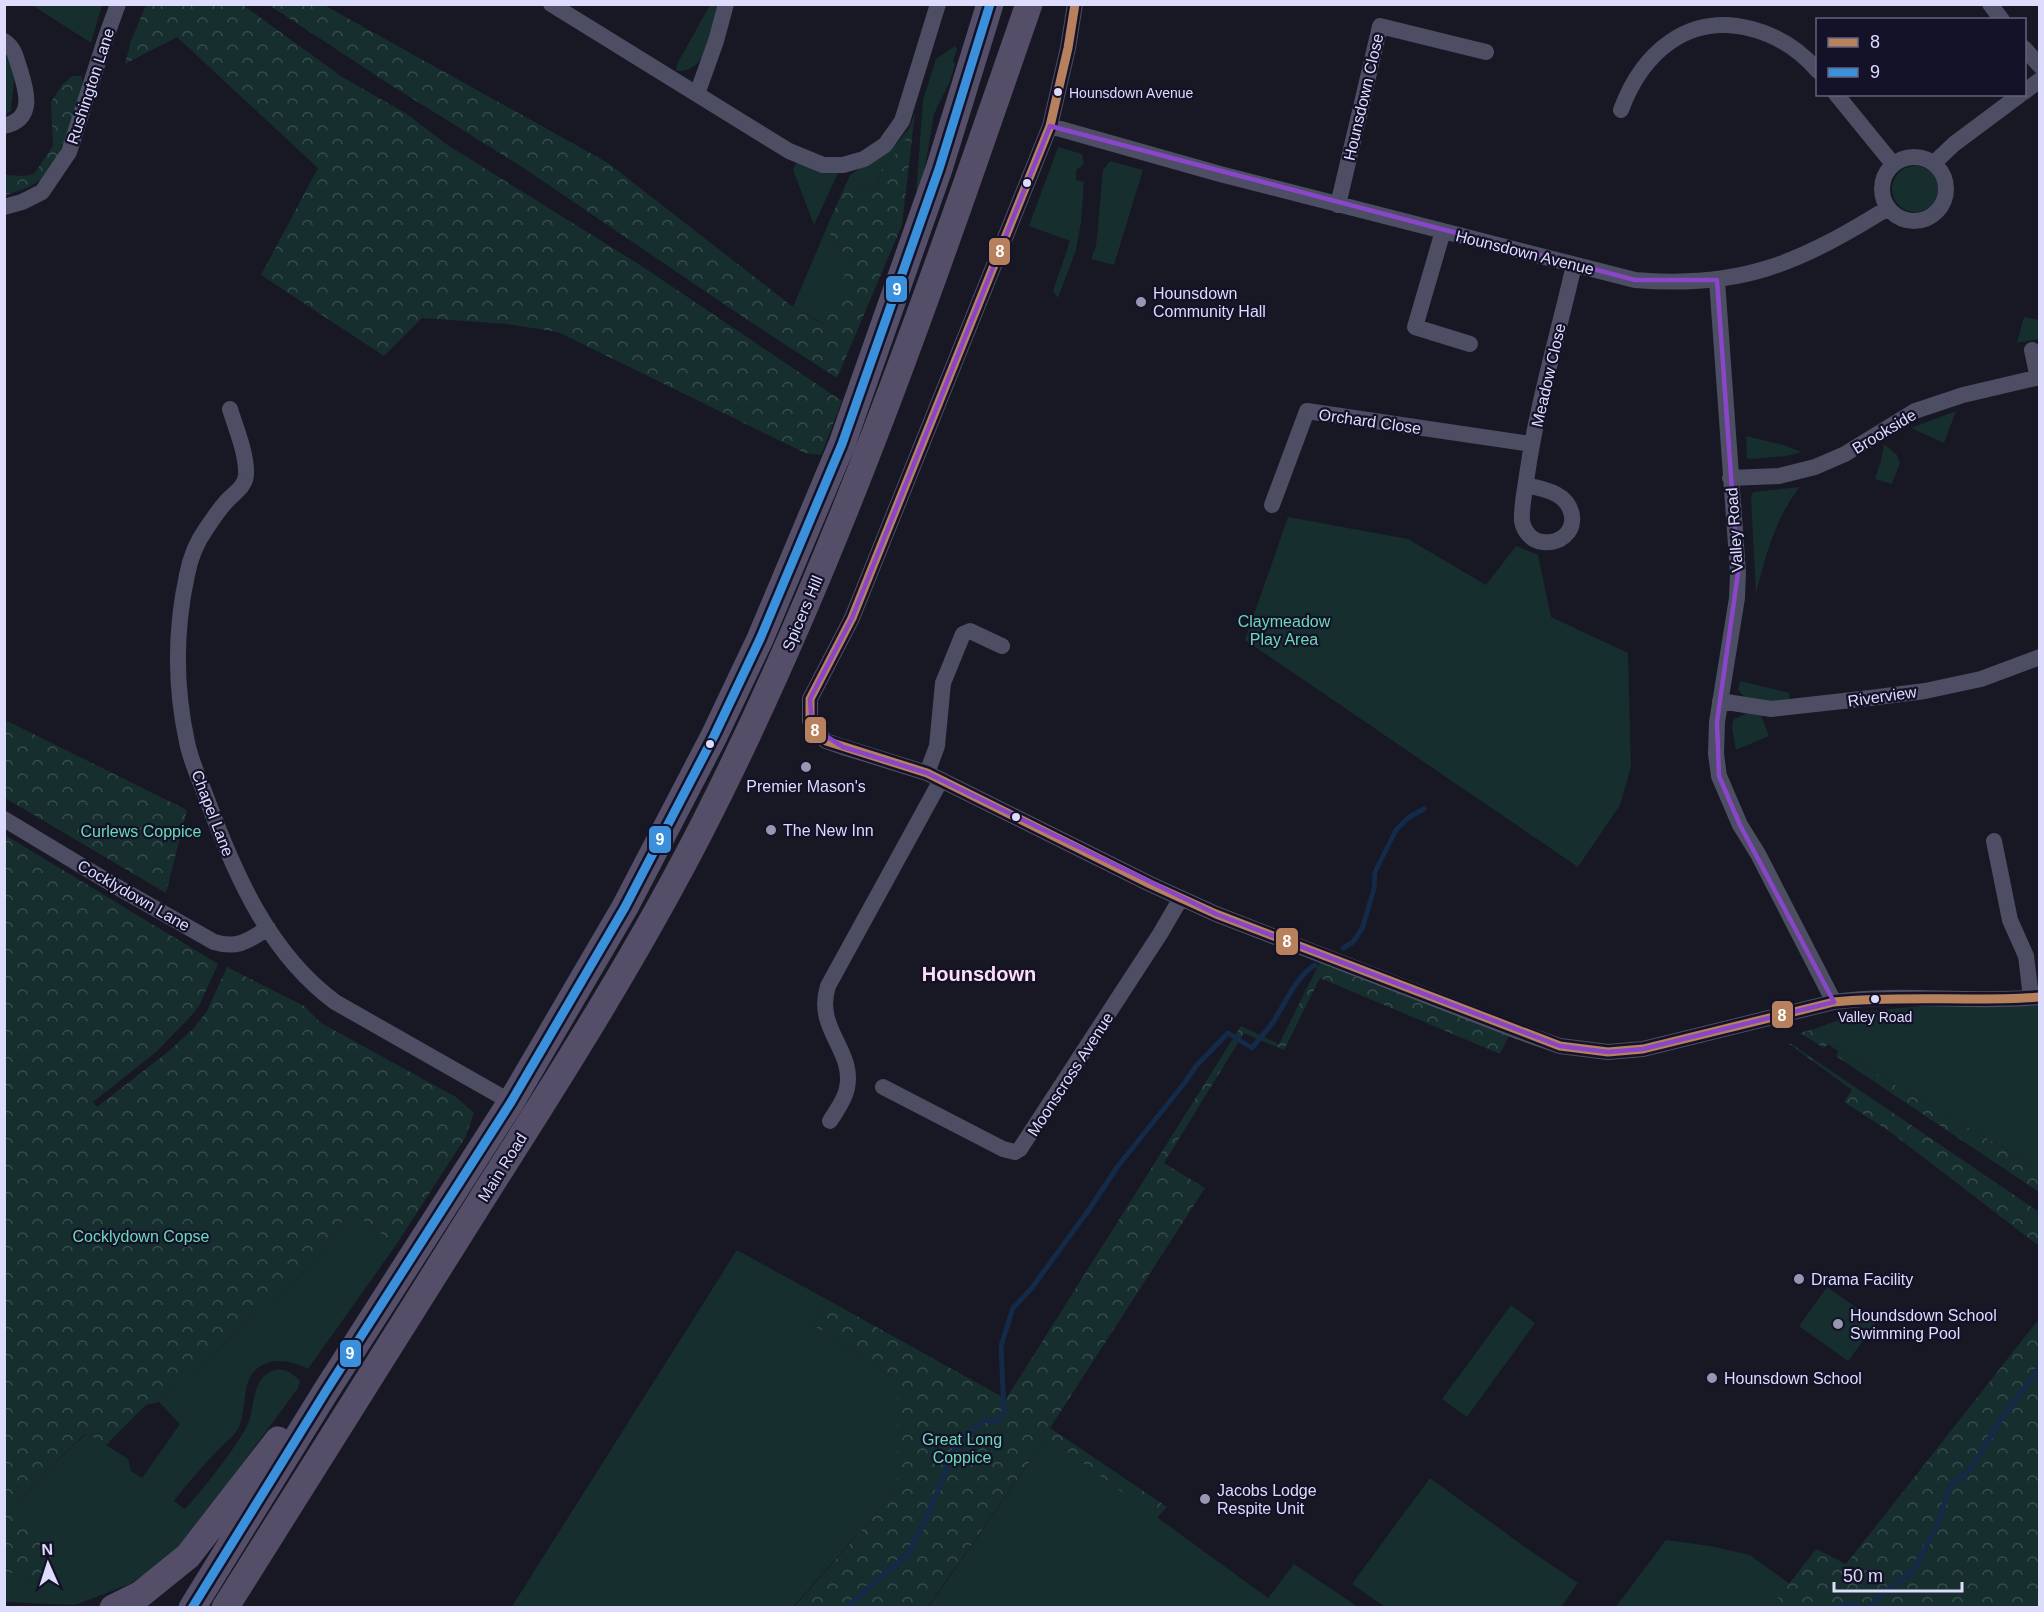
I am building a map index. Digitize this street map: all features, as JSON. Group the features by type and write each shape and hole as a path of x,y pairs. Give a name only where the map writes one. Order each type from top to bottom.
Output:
{"main road":[{"name":"Spicers Hill","path":"730,702 765,628 842,444 939,169 990,4"},
{"name":"Spicers Hill","path":"758,714 852,496 1029,4"},
{"name":"Main Road","path":"192,1608 326,1391 511,1102 625,907 730,702"},
{"name":"Main Road","path":"225,1608 543,1103 637,947 704,824 758,714"},
{"path":"113,1608 141,1594 188,1556 305,1406 326,1391"}],"street":[{"name":"Rushington Lane","path":"4,207 22,202 42,192 69,152 105,37 118,4"},
{"path":"551,4 789,151 823,165 843,165 864,159 885,145 902,121 938,4"},
{"path":"697,94 716,41 726,4"},
{"path":"1075,4 1068,48 1050,126 852,618 810,699 809,715 812,727 826,741 934,776 1181,898 1251,928 1520,1032 1576,1049 1608,1052 1643,1049 1834,1002 1888,996 2035,997 2026,956 2010,920 1994,841"},
{"path":"1990,4 2000,18"},
{"path":"1621,110 1634,80 1649,60 1670,42 1705,26 1731,25 1775,37 1797,50 1816,69"},
{"name":"Hounsdown Close","path":"1338,205 1380,26 1486,52"},
{"path":"4,41 13,47 27,95 27,105 22,116 12,124 4,126"},
{"path":"2026,49 2040,66"},
{"path":"2026,91 2040,80"},
{"path":"1838,96 1893,164"},
{"path":"1934,163 1954,144 2019,96"},
{"name":"Hounsdown Avenue","path":"1050,126 1220,174 1635,280 1687,283 1768,270 1797,259 1851,231 1888,208"},
{"path":"1913,156 1934,163 1941,172 1946,193 1943,203 1936,212 1917,221 1896,216 1888,208 1881,190 1882,180 1893,164 1902,158 1913,156"},
{"path":"1443,231 1415,327 1470,344"},
{"name":"Meadow Close","path":"1526,485 1531,444 1574,265"},
{"name":"Valley Road","path":"1717,280 1738,573 1737,598 1717,722 1716,754 1719,776 1725,794 1834,1002"},
{"name":"Brookside","path":"1730,478 1779,477 1815,467 1845,454 1915,411 1946,400 2039,377 2032,350"},
{"name":"Chapel Lane","path":"230,409 242,449 246,477 242,487 226,502 204,531 194,550 187,574 178,631 178,672 186,741 231,862 268,928 299,970 317,988 335,1002 511,1102"},
{"name":"Orchard Close","path":"1272,505 1306,411 1531,444"},
{"path":"830,1121 845,1096 848,1078 843,1055 826,1019 825,995 828,986 934,776 943,683 963,634 970,632 1002,646"},
{"name":"Riverview","path":"1720,700 1771,709 1925,691 1981,679 2040,657"},
{"name":"Cocklydown Lane","path":"4,819 214,942 228,946 239,945 268,928"},
{"name":"Moonscross Avenue","path":"884,1086 1003,1149 1015,1152 1020,1149 1154,944 1181,898"}],"highlighted area":[{"path":"1050,126 1635,280 1717,280 1738,573 1717,722 1719,776 1740,825 1834,1002 1643,1049 1608,1052 1560,1046 1216,914 927,773 843,747 812,727 810,699 852,618"}],"green space":[{"path":"32,5 102,5 91,43"},
{"path":"146,5 243,5 342,77 407,114 446,144 640,265 842,401 821,455 805,453 558,332 507,324 422,318 384,356 261,275 318,168 177,37 125,64 131,41"},
{"path":"269,5 324,5 608,163 793,307 825,325 850,261 826,229 842,193 854,193 877,186 883,165 903,147 915,112 902,225 837,378 522,167 389,84"},
{"path":"710,5 720,5 712,37 703,57 687,70 676,71 677,64"},
{"path":"955,46 957,49 953,61 955,64 950,81 934,114 923,179 916,195 923,100 936,59"},
{"path":"4,53 14,73 11,111 5,115"},
{"path":"72,76 81,76 82,93 63,144 49,172 34,184 5,195 4,171 6,175 34,174 53,146 51,102 62,85"},
{"path":"910,127 903,147 883,165 877,186 854,193 842,193 850,175 896,144"},
{"path":"1058,147 1082,154 1084,164 1076,170 1076,180 1084,182 1076,250 1058,298 1053,291 1070,241 1029,226"},
{"path":"1110,161 1143,170 1114,265 1091,259 1096,246 1103,170"},
{"path":"796,163 839,171 814,225 793,170"},
{"path":"1915,166 1931,173 1938,189 1931,205 1915,212 1899,205 1892,189 1899,173"},
{"path":"826,229 850,261 826,325 793,307"},
{"path":"2024,317 2039,320 2039,339 2017,343"},
{"path":"1956,411 1944,443 1911,428"},
{"path":"1746,436 1802,452 1786,456 1747,458"},
{"path":"1884,444 1897,455 1900,463 1892,484 1875,479"},
{"path":"1800,487 1778,524 1756,593 1751,497 1753,492"},
{"name":"Claymeadow Play Area","path":"1288,517 1408,539 1486,585 1516,546 1538,555 1551,617 1628,653 1631,767 1620,805 1578,867 1245,640"},
{"path":"1740,681 1790,693 1789,699 1761,701 1749,699 1738,689"},
{"path":"1747,713 1761,715 1769,736 1736,750 1733,720"},
{"name":"Curlews Coppice","path":"5,720 187,810 166,893 5,798"},
{"name":"Cocklydown Copse","path":"5,835 218,964 199,1006 190,1017 156,1052 93,1102 97,1107 169,1051 194,1028 207,1011 227,967 304,1006 321,1023 456,1097 474,1113 465,1138 396,1245 350,1210 318,1260 159,1402 146,1405 106,1445 86,1433 46,1471 15,1507 57,1566 37,1581 4,1571"},
{"name":"Great Long Coppice","path":"1320,962 1509,1036 1500,1054 1320,978 1284,1050 1244,1033 1164,1163 1205,1188 1050,1428 1167,1507 1157,1518 1047,1437 928,1607 793,1608 897,1490 897,1379 813,1325 826,1299 1006,1399 1241,1026 1279,1044"},
{"path":"1939,1004 2039,1006 2039,1169 1858,1062 1814,1029 1862,1012"},
{"path":"1814,1029 1858,1062 2039,1169 2039,1192 1836,1056 1838,1051 1828,1044 1824,1048 1800,1033"},
{"path":"1788,1043 2039,1212 2039,1246 1889,1131 1844,1102 1852,1090"},
{"path":"350,1210 396,1245 308,1369 285,1361 269,1362 262,1365 250,1377 237,1430 174,1501 185,1509 233,1449 246,1428 257,1387 264,1376 278,1369 288,1371 300,1381 298,1388 200,1521 169,1558 130,1584 75,1605 5,1602 4,1571 37,1581 15,1507 46,1471 87,1433 128,1459 131,1471 142,1478 180,1424 159,1402 318,1260"},
{"path":"737,1250 826,1299 813,1325 897,1379 897,1490 793,1607 511,1608"},
{"name":"Houndsdown School Swimming Pool","path":"1827,1287 1877,1322 1848,1361 1799,1326"},
{"path":"1511,1305 1535,1323 1467,1417 1442,1399"},
{"path":"2039,1319 2039,1607 1771,1607 1816,1549 1846,1564"},
{"path":"1047,1437 1268,1598 1294,1564 1358,1607 928,1608"},
{"path":"1430,1478 1578,1583 1561,1607 1385,1607 1352,1584"},
{"path":"1666,1540 1710,1546 1750,1555 1790,1584 1771,1607 1615,1608"}],"waterway":[{"path":"1343,948 1353,942 1362,929 1374,889 1375,872 1396,830 1409,817 1424,809"},
{"path":"845,1608 909,1553 926,1519 958,1441 985,1420 998,1421 1004,1413 1001,1346 1013,1308 1031,1289 1118,1166 1196,1066 1228,1033 1252,1048 1273,1022 1296,983 1315,965"},
{"path":"1869,1608 1884,1592 1908,1575 1915,1567 1937,1526 1950,1486 1970,1470 2000,1421 2040,1366"},
{"path":"1834,1608 1850,1603 1864,1608"}],"transit line":[{"name":"9","path":"192,1608 326,1391 511,1102 625,907 714,736 760,639 842,444 939,169 990,4"},
{"name":"8","path":"1075,4 1068,48 1050,126 852,618 810,699 810,721 818,734 826,741 927,773 1150,884 1216,914 1560,1046 1608,1052 1643,1049 1834,1002 2040,997"}],"place":[{"name":"Hounsdown Avenue","path":"1058,92"},
{"name":"Hounsdown Community Hall","path":"1141,302"},
{"name":"Premier Mason's","path":"806,767"},
{"name":"The New Inn","path":"771,830"},
{"name":"Valley Road","path":"1875,999"},
{"name":"Drama Facility","path":"1799,1279"},
{"name":"Houndsdown School Swimming Pool","path":"1838,1324"},
{"name":"Hounsdown School","path":"1712,1378"},
{"name":"Jacobs Lodge Respite Unit","path":"1205,1499"}],"district":[{"name":"Hounsdown","path":"979,974"}]}
